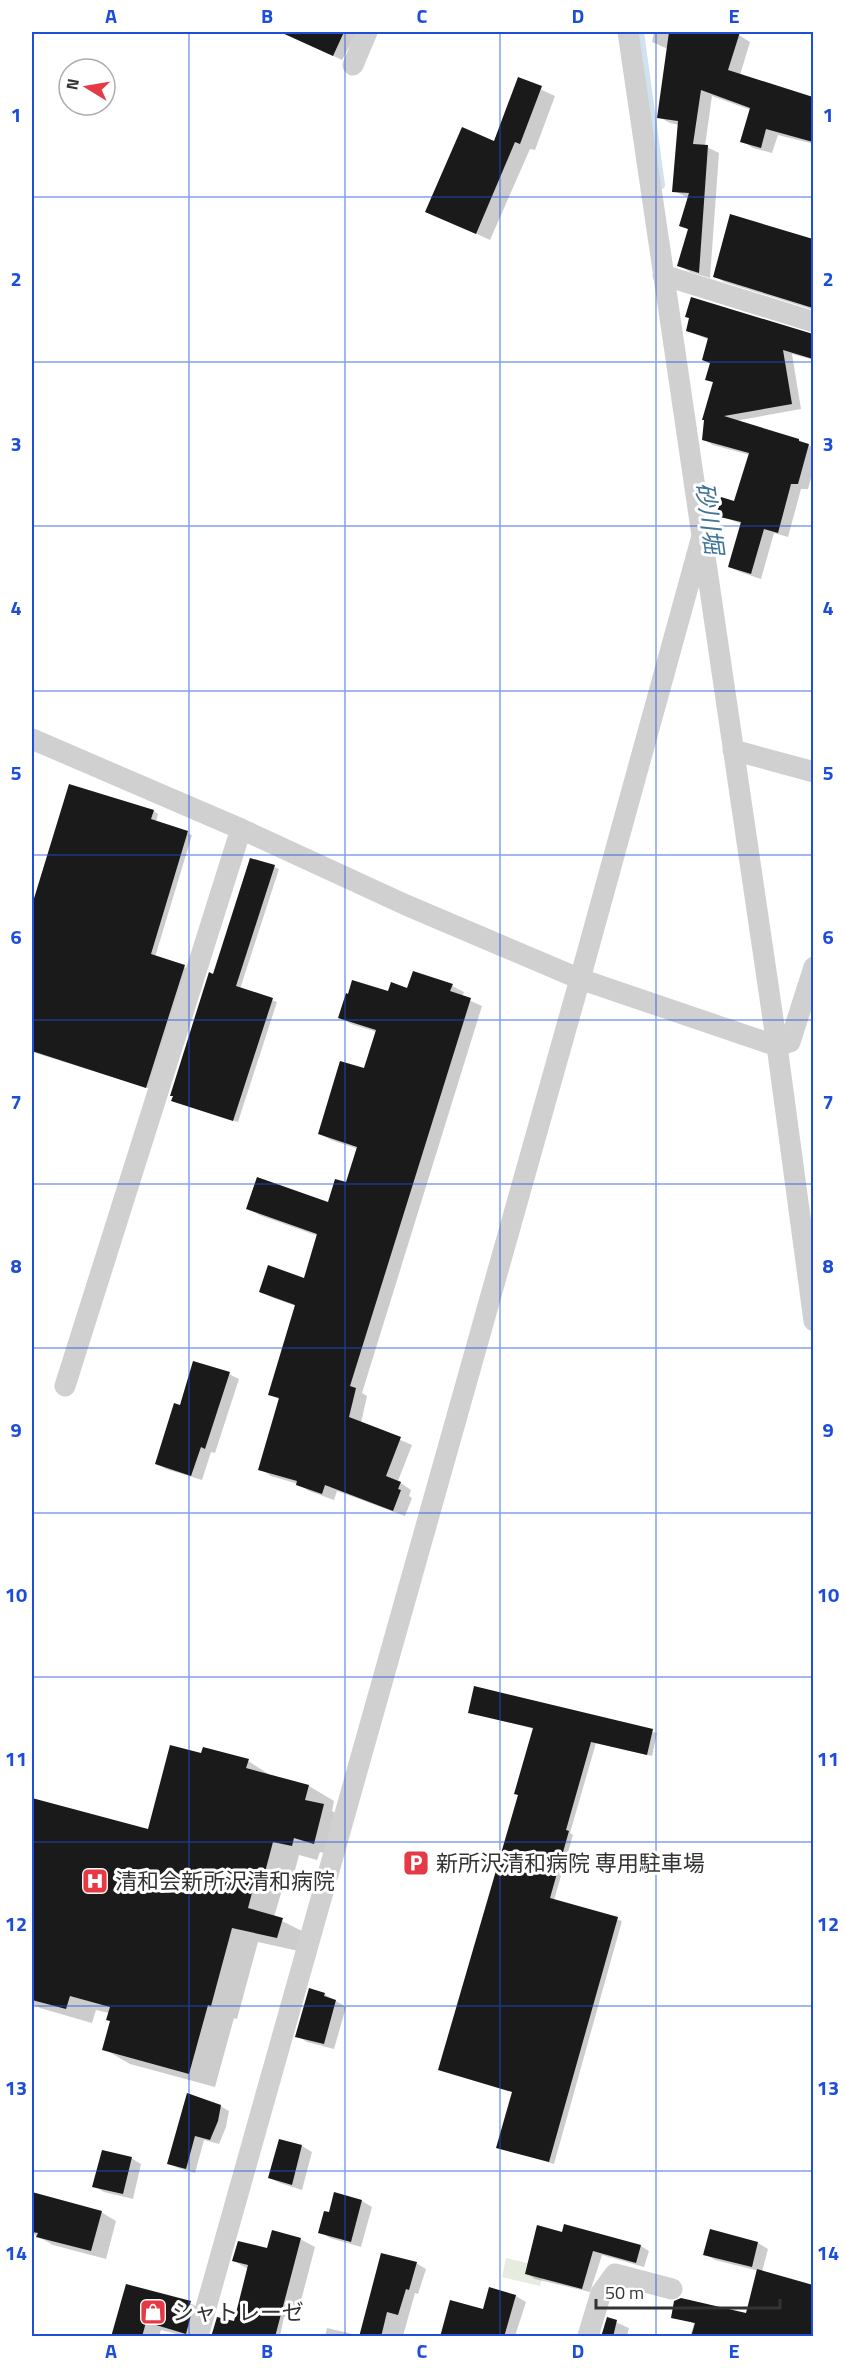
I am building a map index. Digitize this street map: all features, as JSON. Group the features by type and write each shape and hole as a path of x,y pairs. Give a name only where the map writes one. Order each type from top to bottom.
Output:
{"street":[{"path":"352,65 367,32"},
{"path":"628,32 777,1046 806,1221 813,1321"},
{"path":"663,275 813,322"},
{"path":"198,2337 702,537"},
{"path":"32,739 580,979 777,1046 790,1042 813,967"},
{"path":"733,750 813,772"},
{"path":"64,1386 241,829"},
{"path":"588,2337 601,2293 615,2274 672,2289"}],"shaded area":[{"path":"506,2258 545,2267 540,2286 502,2277"}],"building":[{"path":"280,32 344,32 333,56"},
{"path":"669,32 740,32 728,70 813,97 813,142 766,129 761,148 740,142 750,108 701,90 693,144 708,145 699,273 677,266 688,229 679,226 689,193 672,192 678,121 657,118"},
{"path":"518,77 542,86 520,144 515,142 476,234 425,212 462,127 494,141"},
{"path":"730,214 813,239 813,308 713,277"},
{"path":"691,297 813,334 813,359 783,350 792,404 724,416 809,444 798,484 791,484 778,533 764,529 751,574 728,567 741,522 716,516 721,497 734,501 749,453 702,440 704,420 702,420 713,382 705,380 710,363 702,360 708,338 686,331 689,318 685,317"},
{"path":"69,784 154,810 151,819 188,831 151,954 185,965 146,1088 32,1051 32,905"},
{"path":"250,858 275,865 236,986 273,998 233,1121 171,1101 173,1096 170,1096 209,972 213,974"},
{"path":"413,971 453,984 450,991 471,998 350,1386 356,1388 349,1417 401,1437 386,1476 401,1482 398,1489 401,1490 393,1511 325,1485 322,1494 296,1485 297,1481 258,1470 279,1398 268,1395 295,1305 259,1292 268,1265 304,1278 317,1234 246,1209 257,1177 328,1202 335,1179 346,1182 357,1147 318,1134 340,1061 364,1068 376,1030 338,1018 352,980 388,991 391,982 407,988"},
{"path":"193,1361 230,1372 205,1449 201,1447 191,1476 155,1464 174,1403 180,1405"},
{"path":"474,1686 653,1729 647,1755 591,1742 566,1830 569,1831 550,1898 618,1917 549,2162 496,2148 512,2092 438,2070 518,1795 514,1794 533,1728 468,1713"},
{"path":"170,1745 201,1753 203,1747 249,1759 246,1768 309,1785 305,1800 324,1804 314,1844 294,1838 292,1846 273,1842 265,1872 258,1870 248,1908 283,1918 277,1938 232,1928 211,2006 208,2005 189,2074 102,2050 110,2021 106,2020 110,2007 70,1996 66,2009 32,2000 32,1798 148,1829"},
{"path":"309,1988 325,1993 324,1996 336,2000 324,2044 295,2037"},
{"path":"187,2093 221,2105 218,2121 210,2140 195,2136 186,2169 167,2164"},
{"path":"279,2139 302,2145 292,2185 268,2178"},
{"path":"102,2150 132,2157 123,2194 92,2187"},
{"path":"32,2192 102,2211 91,2251 36,2237 38,2233 32,2232"},
{"path":"334,2192 362,2200 351,2242 318,2233 324,2211 329,2212"},
{"path":"564,2224 641,2245 636,2263 593,2251 582,2289 525,2274 537,2225 562,2232"},
{"path":"710,2229 758,2242 752,2267 703,2255"},
{"path":"272,2230 301,2238 275,2337 211,2337 217,2317 234,2321 248,2265 232,2261 238,2241 267,2248"},
{"path":"381,2253 417,2262 409,2290 406,2289 398,2315 387,2312 381,2337 359,2337"},
{"path":"757,2269 813,2285 813,2337 691,2337 695,2323 671,2318 674,2301 681,2298 746,2313"},
{"name":"シャトレーゼ","path":"126,2284 191,2301 188,2310 192,2311 186,2334 146,2322 142,2337 111,2337"},
{"path":"489,2287 516,2295 504,2337 440,2337 450,2300 483,2309"},
{"path":"607,2317 617,2320 613,2337 601,2337"}],"waterway":[{"name":"砂川堀","path":"640,32 661,185"}],"place":[{"name":"新所沢清和病院 専用駐車場","path":"416,1863"},
{"name":"清和会新所沢清和病院","path":"95,1881"},
{"name":"シャトレーゼ","path":"153,2312"}]}
